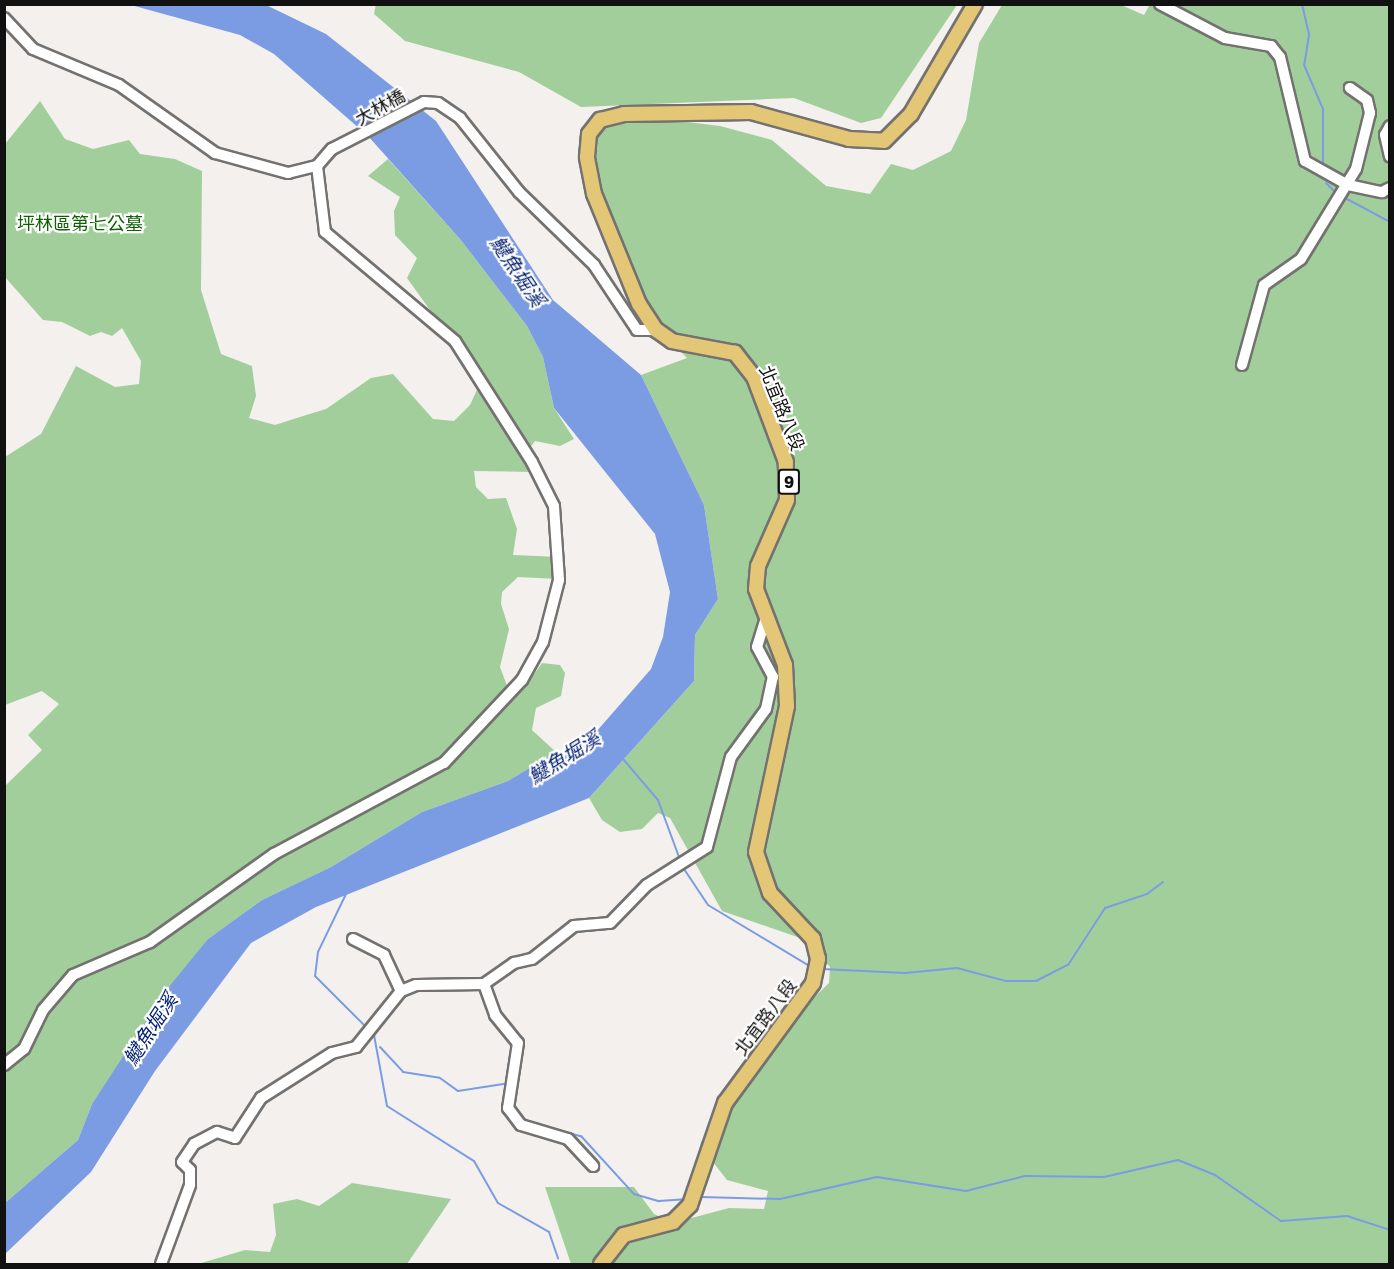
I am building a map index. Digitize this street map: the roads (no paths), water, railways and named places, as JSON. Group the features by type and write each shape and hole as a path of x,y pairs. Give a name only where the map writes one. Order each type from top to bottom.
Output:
{"main road":[{"name":"北宜路八段","path":"601,1264 624,1234 673,1222 690,1205 725,1103 817,972 817,948 770,893 756,852 788,686 785,665 765,621 756,589 758,566 789,484 770,417 754,377 735,353 679,344 657,330 627,280 594,194 587,146 596,125 624,114 751,112 849,139 884,141 910,114 975,4"}],"street":[{"path":"1160,4 1226,38 1271,46 1280,57 1299,150 1315,170 1348,186 1382,192 1389,188"},
{"path":"4,18 33,50 119,85 215,153 288,173 317,166 324,232 454,341 550,498 559,536 559,580 543,642 522,680 444,763 409,786 274,854 150,942 73,975 43,1010 24,1049 4,1065"},
{"path":"1242,365 1264,285 1301,259 1348,186 1370,113 1367,100 1350,88"},
{"name":"大林橋","path":"317,166 332,149 353,141 424,102 438,102 460,118 519,192 594,265 637,330 657,330"},
{"path":"1389,126 1385,135 1389,156"},
{"path":"161,1264 190,1185 190,1170 182,1162 195,1144 217,1132 236,1138 261,1098 332,1053 356,1047 401,991 416,985 484,984 514,963 532,958 574,926 610,923 647,885 707,847 731,757 766,709 773,677 757,647 765,621"},
{"path":"353,939 384,955 401,991"},
{"path":"484,984 495,1015 518,1043 508,1108 520,1125 568,1139 593,1166"}],"water":[{"name":"𩻸魚堀溪","path":"131,5 266,5 326,34 436,121 553,300 641,375 704,505 718,599 695,635 694,681 589,798 316,907 251,943 155,1071 91,1172 5,1254 5,1203 78,1140 92,1104 168,988 208,939 262,900 331,867 422,812 508,781 556,752 582,748 651,669 663,637 670,592 655,534 554,408 543,357 527,326 460,239 368,136 274,54 240,35"}],"waterway":[{"path":"1302,4 1309,35 1304,65 1323,109 1323,167"},
{"path":"1326,183 1335,192"},
{"path":"1347,199 1390,222"},
{"path":"623,759 658,800 679,857"},
{"path":"684,869 708,905 811,967"},
{"path":"822,969 905,973 957,968 1006,981 1036,981 1068,965 1105,908 1147,894 1163,882"},
{"path":"346,894 318,952 315,976 366,1027"},
{"path":"374,1035 387,1106 474,1161 498,1203 549,1232 558,1258"},
{"path":"380,1047 403,1072 440,1078 458,1091 503,1084"},
{"path":"548,1128 581,1136 634,1194 659,1201 685,1199"},
{"path":"701,1197 780,1199 877,1177 966,1191 1025,1176 1104,1177 1178,1160 1215,1175 1281,1221 1347,1216 1390,1230"}],"park label":[{"name":"坪林區第七公墓","path":"80,223"}]}
